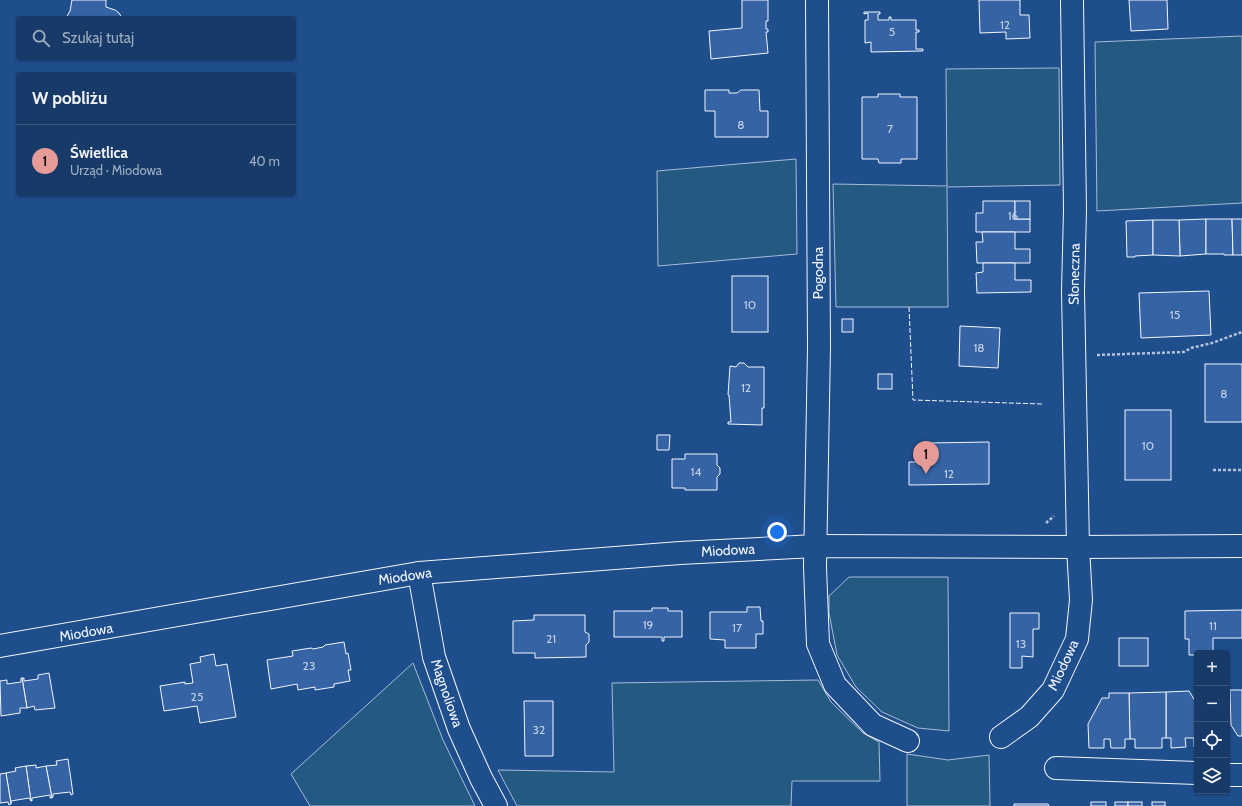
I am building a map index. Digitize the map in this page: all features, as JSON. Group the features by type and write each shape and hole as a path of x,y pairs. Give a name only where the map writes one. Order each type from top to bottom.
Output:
{"street":[{"name":"Pogodna","path":"815,546 819,347 817,0"},
{"name":"Słoneczna","path":"1072,0 1075,210 1073,291 1078,547"},
{"name":"Miodowa","path":"0,646 418,573 680,553 815,546 1242,546"},
{"path":"815,546 818,644 835,685 873,725 908,740"},
{"name":"Miodowa","path":"1001,738 1029,717 1054,690 1077,639 1081,600 1078,547"},
{"name":"Magnoliowa","path":"418,573 437,664 459,729 481,778 496,806"},
{"path":"1056,768 1194,774"},
{"path":"1230,775 1242,775"}],"path":[{"path":"1091,355 1184,352 1190,348 1212,343 1242,332"},
{"path":"1213,470 1242,470"},
{"path":"1044,525 1062,511 1077,510"}],"shaded area":[{"path":"1242,36 1242,203 1097,211 1095,42"},
{"path":"1059,68 1060,185 947,187 948,307 836,307 833,184 947,186 946,69"},
{"path":"796,159 797,254 658,266 657,171"},
{"path":"849,577 948,577 949,731 918,728 882,712 856,687 837,655 829,613 829,596"},
{"path":"413,663 443,740 475,806 310,806 291,774"},
{"path":"818,680 831,702 863,733 879,742 880,781 792,781 791,806 517,806 498,770 614,772 612,683"},
{"path":"907,754 948,760 989,755 990,806 907,806"}],"building":[{"path":"72,0 106,0 106,7 115,10 121,16 67,16 70,11"},
{"path":"742,0 768,0 768,21 766,21 766,29 768,29 768,32 766,32 768,53 711,59 709,31 742,28"},
{"path":"979,0 1020,0 1020,15 1029,15 1030,38 1006,39 1006,32 980,33"},
{"path":"1129,0 1167,0 1168,29 1131,31"},
{"path":"864,12 880,12 880,14 878,14 878,20 889,20 889,17 891,17 891,20 916,20 916,30 919,30 919,32 916,32 916,49 923,49 923,51 871,52 871,42 865,43 865,20 868,20 868,13 864,14"},
{"path":"705,90 729,90 729,93 737,93 741,90 759,90 760,111 768,111 768,137 715,137 715,111 705,111"},
{"path":"878,94 900,94 900,97 917,97 917,159 901,159 901,163 879,163 878,159 862,159 862,97 878,97"},
{"path":"983,201 1015,201 1015,219 1030,219 1030,232 976,232 976,213 983,213"},
{"path":"1015,201 1030,201 1030,219 1015,219"},
{"path":"1206,219 1206,254 1180,256 1179,220"},
{"path":"1206,219 1232,219 1233,255 1206,254"},
{"path":"1232,219 1242,219 1242,255 1233,255"},
{"path":"1153,220 1153,255 1127,257 1126,221"},
{"path":"1153,220 1179,220 1180,256 1153,255"},
{"path":"982,232 1015,232 1015,249 1030,249 1030,263 977,263 976,242 983,242"},
{"path":"983,263 1015,263 1015,280 1031,280 1031,292 977,293 976,273 983,272"},
{"path":"732,276 768,276 768,332 732,332"},
{"path":"1209,291 1211,335 1141,338 1139,293"},
{"path":"842,319 853,319 853,332 842,332"},
{"path":"960,326 1000,328 998,368 959,366"},
{"path":"739,363 744,363 748,367 764,367 764,408 762,408 762,425 728,424 728,422 731,422 728,395 730,366 736,367"},
{"path":"1205,364 1242,364 1242,422 1205,422"},
{"path":"878,374 892,374 892,389 878,389"},
{"path":"1125,410 1171,410 1171,480 1125,480"},
{"path":"657,435 670,435 669,450 657,450"},
{"path":"989,442 989,484 909,485 909,462 921,462 921,454 929,454 928,443"},
{"path":"685,454 717,454 717,465 720,468 720,474 717,477 717,490 685,490 685,488 672,488 672,459 685,459"},
{"path":"747,607 760,607 761,621 763,621 763,634 756,634 756,648 725,648 725,640 710,639 710,612 747,612"},
{"path":"652,608 668,608 668,611 682,611 682,637 664,637 664,641 662,641 662,637 614,637 614,611 652,611"},
{"path":"1242,610 1242,638 1213,638 1213,650 1194,650 1194,655 1189,655 1189,639 1185,639 1185,611"},
{"path":"1010,613 1039,613 1039,629 1033,629 1033,657 1022,656 1022,668 1010,668"},
{"path":"534,615 585,615 585,632 589,634 589,642 586,645 586,657 535,658 535,653 513,653 513,621 534,620"},
{"path":"1119,638 1148,638 1148,666 1119,666"},
{"path":"344,642 346,654 348,653 351,670 348,670 350,681 334,684 334,687 315,690 315,687 298,690 297,684 271,689 267,660 293,656 292,651 313,649 323,647 325,645"},
{"path":"214,654 216,666 227,664 236,717 200,723 197,706 164,711 160,686 185,682 185,684 193,683 190,664 201,662 200,657"},
{"path":"49,673 55,708 35,710 34,706 27,708 22,678 24,678 24,681 38,679 38,675"},
{"path":"21,678 27,708 20,708 20,713 1,716 0,681 7,680 7,684 21,682"},
{"path":"1230,690 1242,690 1242,736 1238,736 1231,725"},
{"path":"1189,691 1194,699 1194,738 1185,738 1186,747 1171,748 1171,738 1166,738 1166,692"},
{"path":"1166,692 1166,738 1162,738 1162,748 1135,748 1135,739 1130,739 1129,693"},
{"path":"1109,693 1129,693 1130,739 1125,739 1125,748 1111,748 1110,739 1104,739 1104,748 1089,748 1088,724 1102,698 1109,698"},
{"path":"524,701 553,701 553,756 525,756"},
{"path":"68,759 73,794 71,795 70,792 53,794 52,798 46,766 57,765 56,761"},
{"path":"36,765 36,768 46,766 52,798 50,798 50,795 32,798 31,801 26,766"},
{"path":"26,766 31,801 29,798 11,801 11,804 6,773 16,771 15,768"},
{"path":"6,773 11,804 9,805 8,802 0,803 0,774"},
{"path":"1091,802 1106,802 1106,806 1091,806"},
{"path":"1115,802 1128,802 1128,806 1115,806"},
{"path":"1128,802 1142,802 1142,806 1128,806"},
{"path":"1152,802 1165,802 1165,806 1152,806"},
{"path":"1014,804 1048,804 1049,806 1014,806"}],"fence":[{"path":"909,307 913,400 1042,404"}],"place":[{"name":"Świetlica","path":"926,474"}]}
